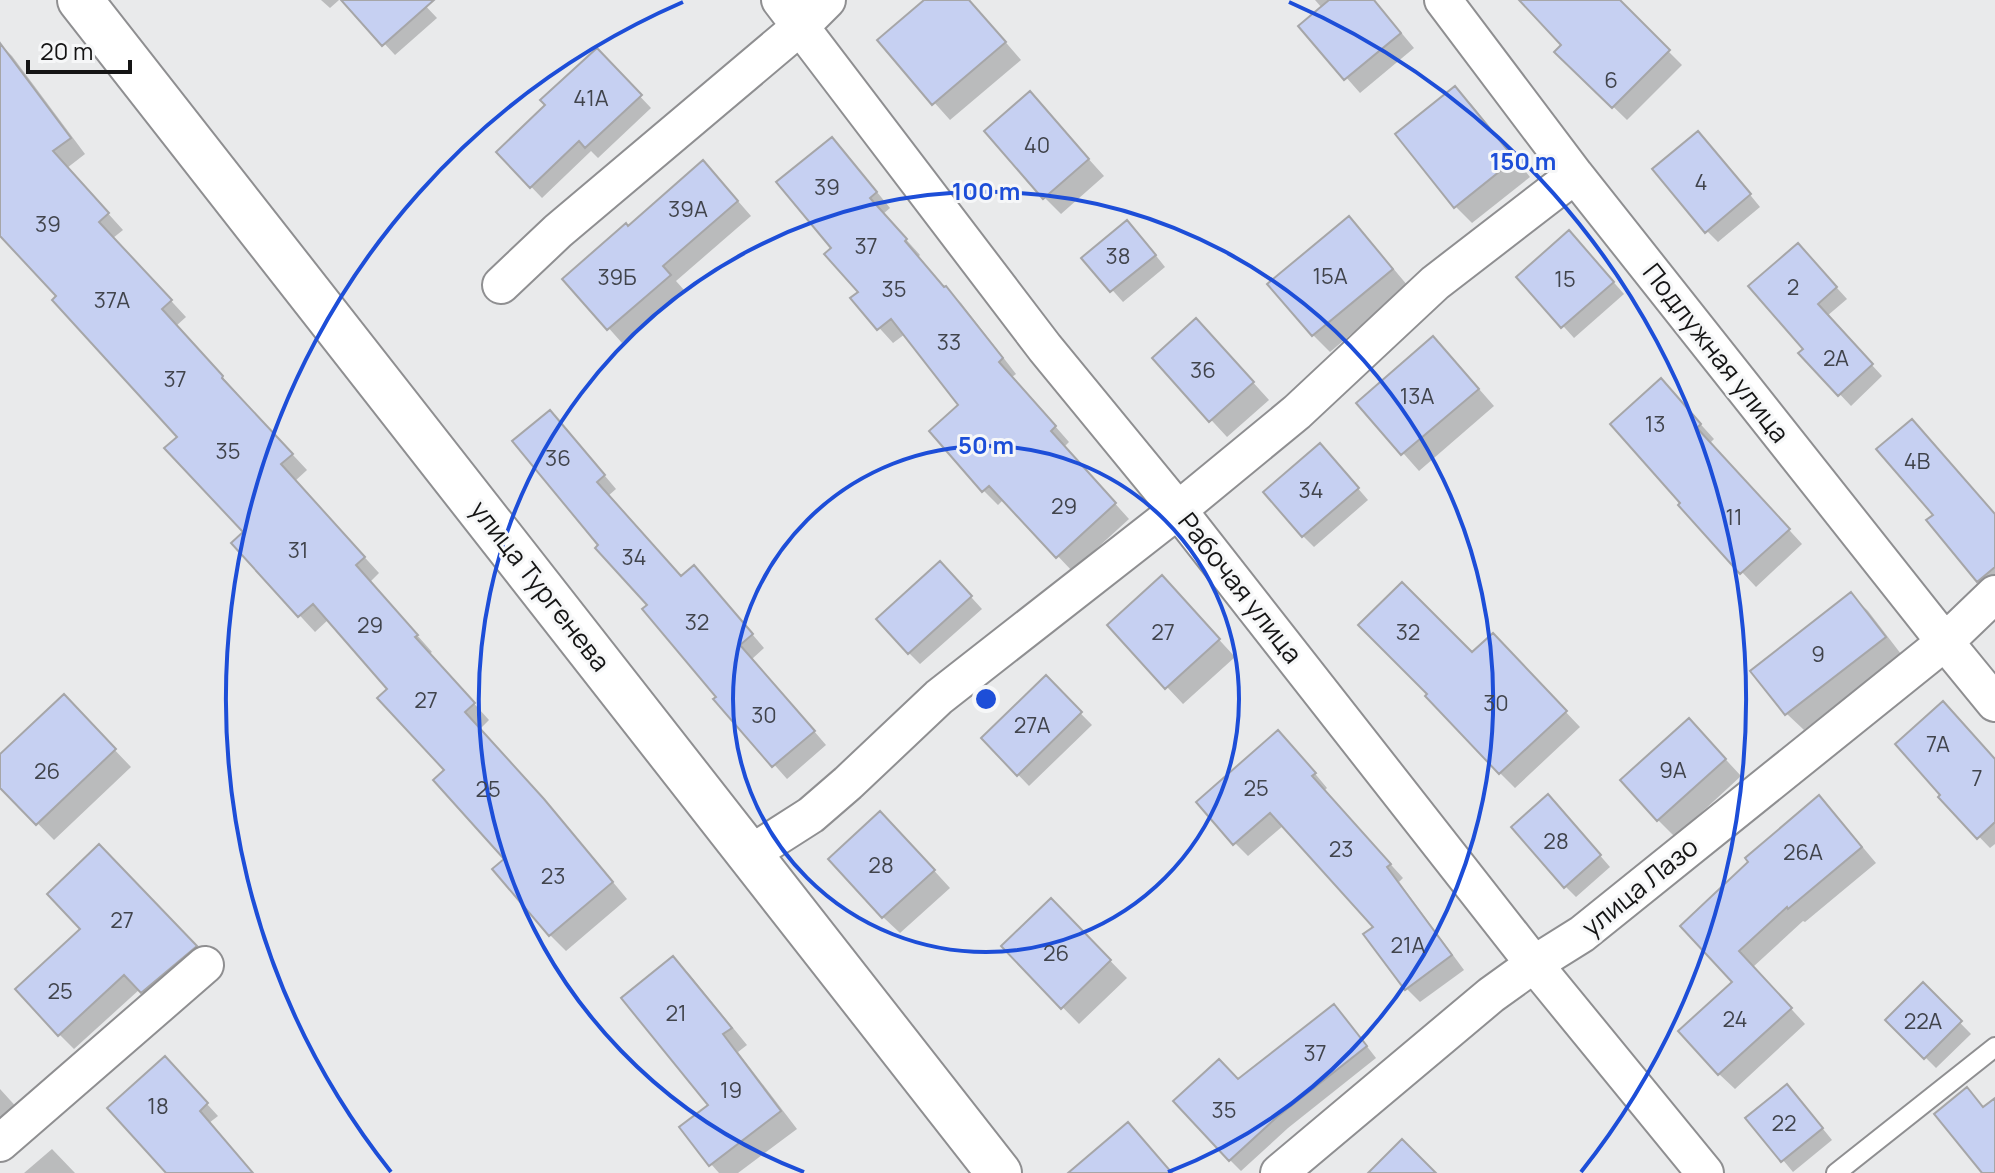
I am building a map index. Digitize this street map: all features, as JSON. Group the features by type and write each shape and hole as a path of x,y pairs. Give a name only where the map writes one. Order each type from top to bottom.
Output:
{"street":[{"name":"улица Тургенева","path":"80,0 999,1173"},
{"path":"501,285 790,13 827,0"},
{"name":"Подлужная улица","path":"1443,0 1575,175 1995,703"},
{"name":"Рабочая улица","path":"790,13 1045,348 1178,510 1534,964 1705,1173"},
{"path":"750,854 811,815 939,697 1178,510 1297,412 1435,283 1575,175"},
{"name":"улица Лазо","path":"1279,1173 1491,995 1582,934 1945,642 1995,594"},
{"path":"0,1143 205,965"}],"lane":[{"path":"1836,1173 1995,1047"}],"building":[{"path":"341,0 434,0 382,46"},
{"path":"924,0 969,0 1006,42 932,105 877,40"},
{"path":"1329,0 1374,0 1401,33 1344,80 1298,26"},
{"path":"1519,0 1620,0 1670,50 1612,108 1554,52 1561,45"},
{"path":"0,43 71,138 53,151 109,213 99,222 172,300 162,309 293,454 281,464 365,557 356,565 475,703 465,712 544,799 613,882 549,936 492,869 504,859 433,780 444,770 377,698 387,689 313,604 298,617 231,543 243,532 164,448 177,437 52,300 56,296 0,236"},
{"path":"597,48 642,95 585,148 579,141 530,188 496,152 545,105 540,100"},
{"path":"1455,86 1515,159 1454,208 1395,134"},
{"path":"1030,91 1089,159 1043,199 984,131"},
{"path":"1698,131 1751,194 1705,233 1652,169"},
{"path":"832,137 877,192 870,198 1003,358 999,362 1056,426 1051,431 1116,503 1056,558 989,486 982,492 929,431 958,405 891,319 877,330 850,298 858,292 824,254 831,248 776,182"},
{"path":"703,160 738,201 663,266 671,275 607,330 562,279"},
{"path":"1349,216 1393,269 1312,336 1267,284"},
{"path":"1127,220 1156,255 1110,292 1081,258"},
{"path":"1569,230 1614,282 1561,328 1516,277"},
{"path":"1798,243 1837,287 1818,304 1873,364 1838,396 1798,353 1803,349 1748,286"},
{"path":"1196,318 1254,382 1209,422 1152,358"},
{"path":"1433,336 1479,389 1401,455 1356,403"},
{"path":"1661,378 1701,424 1697,428 1790,529 1740,574 1610,424"},
{"path":"550,410 605,475 597,482 681,576 694,565 753,634 740,645 815,731 772,767 713,699 716,697 642,609 647,605 595,548 598,545 512,441"},
{"path":"1912,419 1995,514 1995,567 1977,582 1926,520 1933,515 1876,449"},
{"path":"1320,443 1359,488 1302,537 1263,492"},
{"path":"940,561 972,596 908,654 876,619"},
{"path":"1162,575 1220,639 1165,689 1107,625"},
{"path":"1402,582 1472,652 1493,633 1567,711 1499,774 1425,696 1427,694 1358,625"},
{"path":"1851,592 1886,637 1785,715 1750,671"},
{"path":"1046,675 1082,712 1017,776 981,738"},
{"path":"64,694 116,749 36,825 0,788 0,754"},
{"path":"1943,701 1995,759 1995,822 1977,839 1895,744"},
{"path":"1689,718 1726,759 1657,821 1620,780"},
{"path":"1278,730 1316,773 1312,776 1391,864 1387,867 1452,955 1405,990 1363,934 1373,927 1270,813 1233,845 1196,802"},
{"path":"1548,794 1601,855 1564,888 1511,827"},
{"path":"1819,795 1862,847 1787,907 1739,951 1792,1008 1718,1075 1678,1031 1732,982 1680,926 1748,862 1745,858"},
{"path":"880,811 935,870 882,918 828,859"},
{"path":"99,844 197,946 141,993 124,975 58,1036 15,989 80,929 47,894"},
{"path":"1051,898 1111,960 1061,1009 1001,946"},
{"path":"673,956 732,1028 723,1034 781,1111 709,1166 679,1127 708,1105 621,998"},
{"path":"1923,982 1962,1021 1924,1059 1885,1020"},
{"path":"1334,1004 1367,1046 1277,1117 1229,1161 1173,1101 1219,1059 1238,1079"},
{"path":"165,1056 208,1103 200,1111 253,1173 166,1173 107,1108"},
{"path":"1787,1084 1823,1128 1781,1162 1745,1118"},
{"path":"1967,1087 1983,1107 1995,1098 1995,1173 1982,1173 1934,1114"},
{"path":"1128,1122 1172,1173 1068,1173"},
{"path":"1402,1139 1436,1173 1368,1173"}]}
